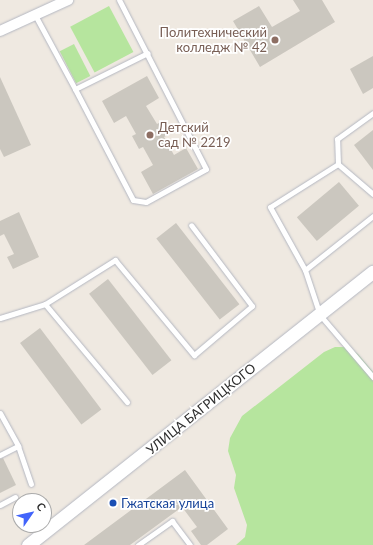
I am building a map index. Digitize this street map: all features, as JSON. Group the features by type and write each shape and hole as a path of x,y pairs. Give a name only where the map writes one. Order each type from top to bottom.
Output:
{"street":[{"path":"0,31 68,0"},
{"name":"УЛИЦА БАГРИЦКОГО","path":"28,545 373,272"}],"lane":[{"path":"35,15 134,200 146,202 206,169 148,53 119,0"},
{"path":"75,89 148,53"},
{"path":"338,164 337,139 373,113"},
{"path":"338,164 372,190"},
{"path":"338,164 270,207 305,270 320,315 373,377"},
{"path":"305,270 373,216"},
{"path":"0,318 45,304 115,260 194,355 252,306 191,225"},
{"path":"45,304 127,402"},
{"path":"0,413 18,446 31,484"},
{"path":"0,455 18,446"},
{"path":"0,505 12,499"},
{"path":"138,545 172,520 190,545"}],"green space":[{"path":"109,6 133,52 95,73 70,27"},
{"path":"74,44 90,76 76,83 60,51"},
{"path":"335,347 348,347 358,354 373,372 373,545 236,545 245,537 247,525 234,488 236,475 228,451 230,438 242,416 324,352"}],"building":[{"name":"Политехнический колледж № 42","path":"293,0 322,0 335,22 260,67 233,21 259,6 272,27 300,11"},
{"path":"373,56 373,88 363,94 350,69"},
{"name":"Детский сад № 2219","path":"147,76 159,98 146,106 157,124 161,122 168,135 164,137 174,155 186,148 198,169 153,194 141,172 153,165 143,147 139,149 132,136 136,134 126,116 114,123 102,101"},
{"path":"0,77 31,145 4,157 0,149"},
{"path":"373,130 373,170 354,145"},
{"path":"339,182 359,206 317,241 297,217"},
{"path":"19,212 39,257 13,269 7,257 14,254 4,234 0,236 0,221"},
{"path":"176,223 239,304 220,320 156,238"},
{"path":"108,279 171,360 153,375 89,294"},
{"path":"40,328 101,409 81,425 20,343"},
{"path":"3,458 16,485 0,493 0,459"},
{"path":"185,470 228,529 207,545 201,545 191,531 197,527 182,507 130,545 84,545"}],"place":[{"name":"Политехнический колледж № 42","path":"275,40"},
{"name":"Детский сад № 2219","path":"150,135"},
{"name":"Гжатская улица","path":"113,503"}]}
